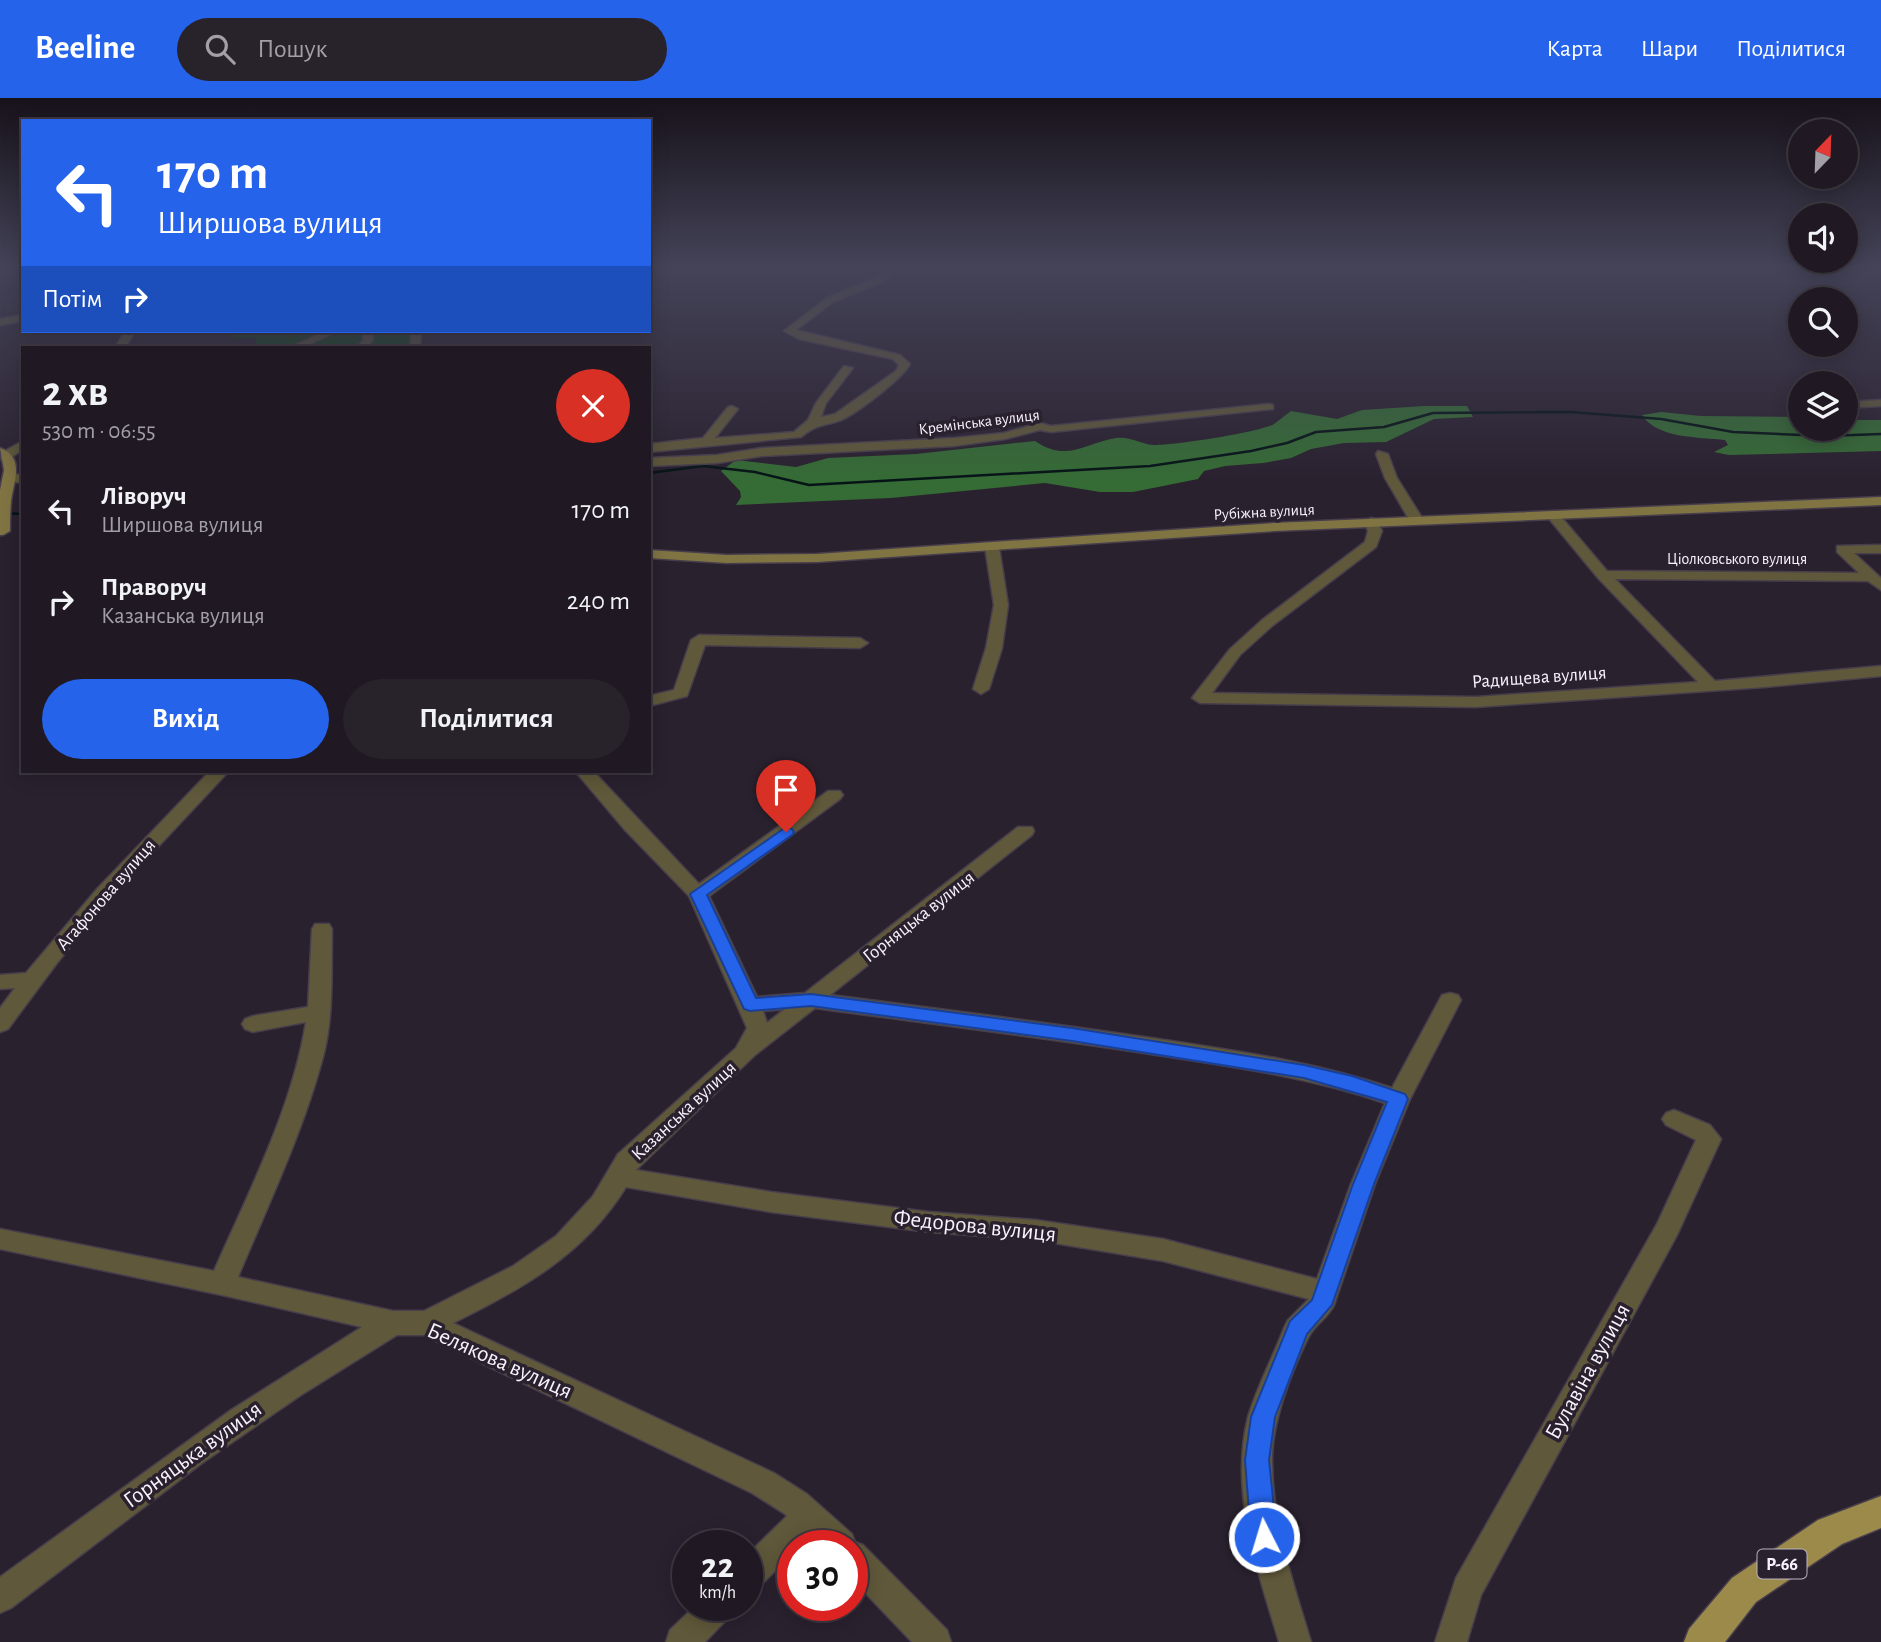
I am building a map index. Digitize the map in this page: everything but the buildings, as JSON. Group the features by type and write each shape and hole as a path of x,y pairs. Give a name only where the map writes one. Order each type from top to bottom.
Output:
{"main road":[{"name":"Р-66","path":"1702,1642 1744,1590 1830,1532 1881,1512"}],"street":[{"path":"299,346 319,337"},
{"name":"Кремінська вулиця","path":"651,448 791,436 814,422 839,417 900,373 905,364 896,357 802,337"},
{"name":"Кремінська вулиця","path":"814,422 821,403 848,368"},
{"path":"1858,404 1881,403"},
{"name":"Кремінська вулиця","path":"651,462 717,460 762,452 954,442 1015,434 1040,426 1051,429 1269,407"},
{"path":"702,443 712,437 732,409"},
{"name":"Кремінська вулиця","path":"735,456 797,436 801,431"},
{"path":"5,525 4,499 18,478 3,454 21,445"},
{"path":"1382,454 1391,478 1417,521"},
{"name":"Рубіжна вулиця","path":"651,554 727,559 817,558 1371,522 1879,502"},
{"path":"1552,514 1603,575 1710,685"},
{"name":"Радищева вулиця","path":"1371,522 1375,531 1371,544 1267,623 1235,652 1200,698 1476,702 1881,671"},
{"path":"981,689 994,648 1001,605 992,547"},
{"path":"1876,581 1842,549 1881,549"},
{"name":"Ціолковського вулиця","path":"1603,575 1876,581"},
{"path":"651,700 681,693 699,640 860,643"},
{"name":"Агафонова вулиця","path":"0,1024 31,980 154,839 218,773"},
{"name":"Казанська вулиця","path":"426,1323 491,1292 547,1259 582,1230 621,1177 627,1161 745,1053 758,1028 698,894 632,826 586,773"},
{"path":"698,894 834,795"},
{"name":"Горняцька вулиця","path":"745,1053 1025,831"},
{"path":"222,1284 281,1145 312,1056 319,1012 322,929"},
{"path":"0,982 31,980"},
{"path":"750,1005 811,1000 1256,1062 1352,1083 1398,1099"},
{"path":"1295,1642 1264,1537 1257,1460 1263,1417 1298,1328 1321,1305 1398,1099 1450,1000"},
{"path":"253,1024 319,1012"},
{"name":"Булавіна вулиця","path":"1451,1642 1467,1589 1668,1227 1709,1139 1702,1131 1674,1119"},
{"name":"Федорова вулиця","path":"621,1177 771,1202 929,1222 1036,1230 1163,1250 1324,1292"},
{"name":"Белякова вулиця","path":"0,1239 222,1284 393,1324 426,1323 763,1483 796,1504 824,1530"},
{"name":"Горняцька вулиця","path":"0,1597 186,1455 321,1364 393,1324"},
{"path":"763,1561 808,1516"},
{"path":"868,1573 935,1642"},
{"path":"682,1642 703,1621"}],"green space":[{"path":"256,337 414,337 413,346 255,346"},
{"path":"1467,406 1473,417 1434,419 1386,442 1344,443 1311,449 1291,458 1225,466 1204,471 1198,479 1133,492 1100,492 1045,483 891,498 736,505 741,497 740,491 721,471 736,460 796,467 828,458 916,454 1035,441 1057,451 1076,450 1116,438 1163,445 1252,431 1274,424 1291,411 1337,419 1362,410"},
{"path":"1661,412 1701,416 1788,417 1788,441 1858,441 1858,420 1881,420 1881,451 1729,455 1714,452 1728,445 1725,440 1668,433 1649,423 1642,415"}],"waterway":[{"path":"651,473 703,466 755,472 809,485 1150,466 1251,451 1287,443 1316,432 1384,427 1433,413 1571,412 1661,419 1733,432 1825,436 1881,434"},
{"path":"0,513 21,514"}],"route":[{"path":"786,832 698,894 750,1005 811,1000 1072,1034 1304,1071 1352,1083 1398,1099 1363,1184 1321,1305 1298,1328 1263,1417 1257,1460 1264,1537"}]}
